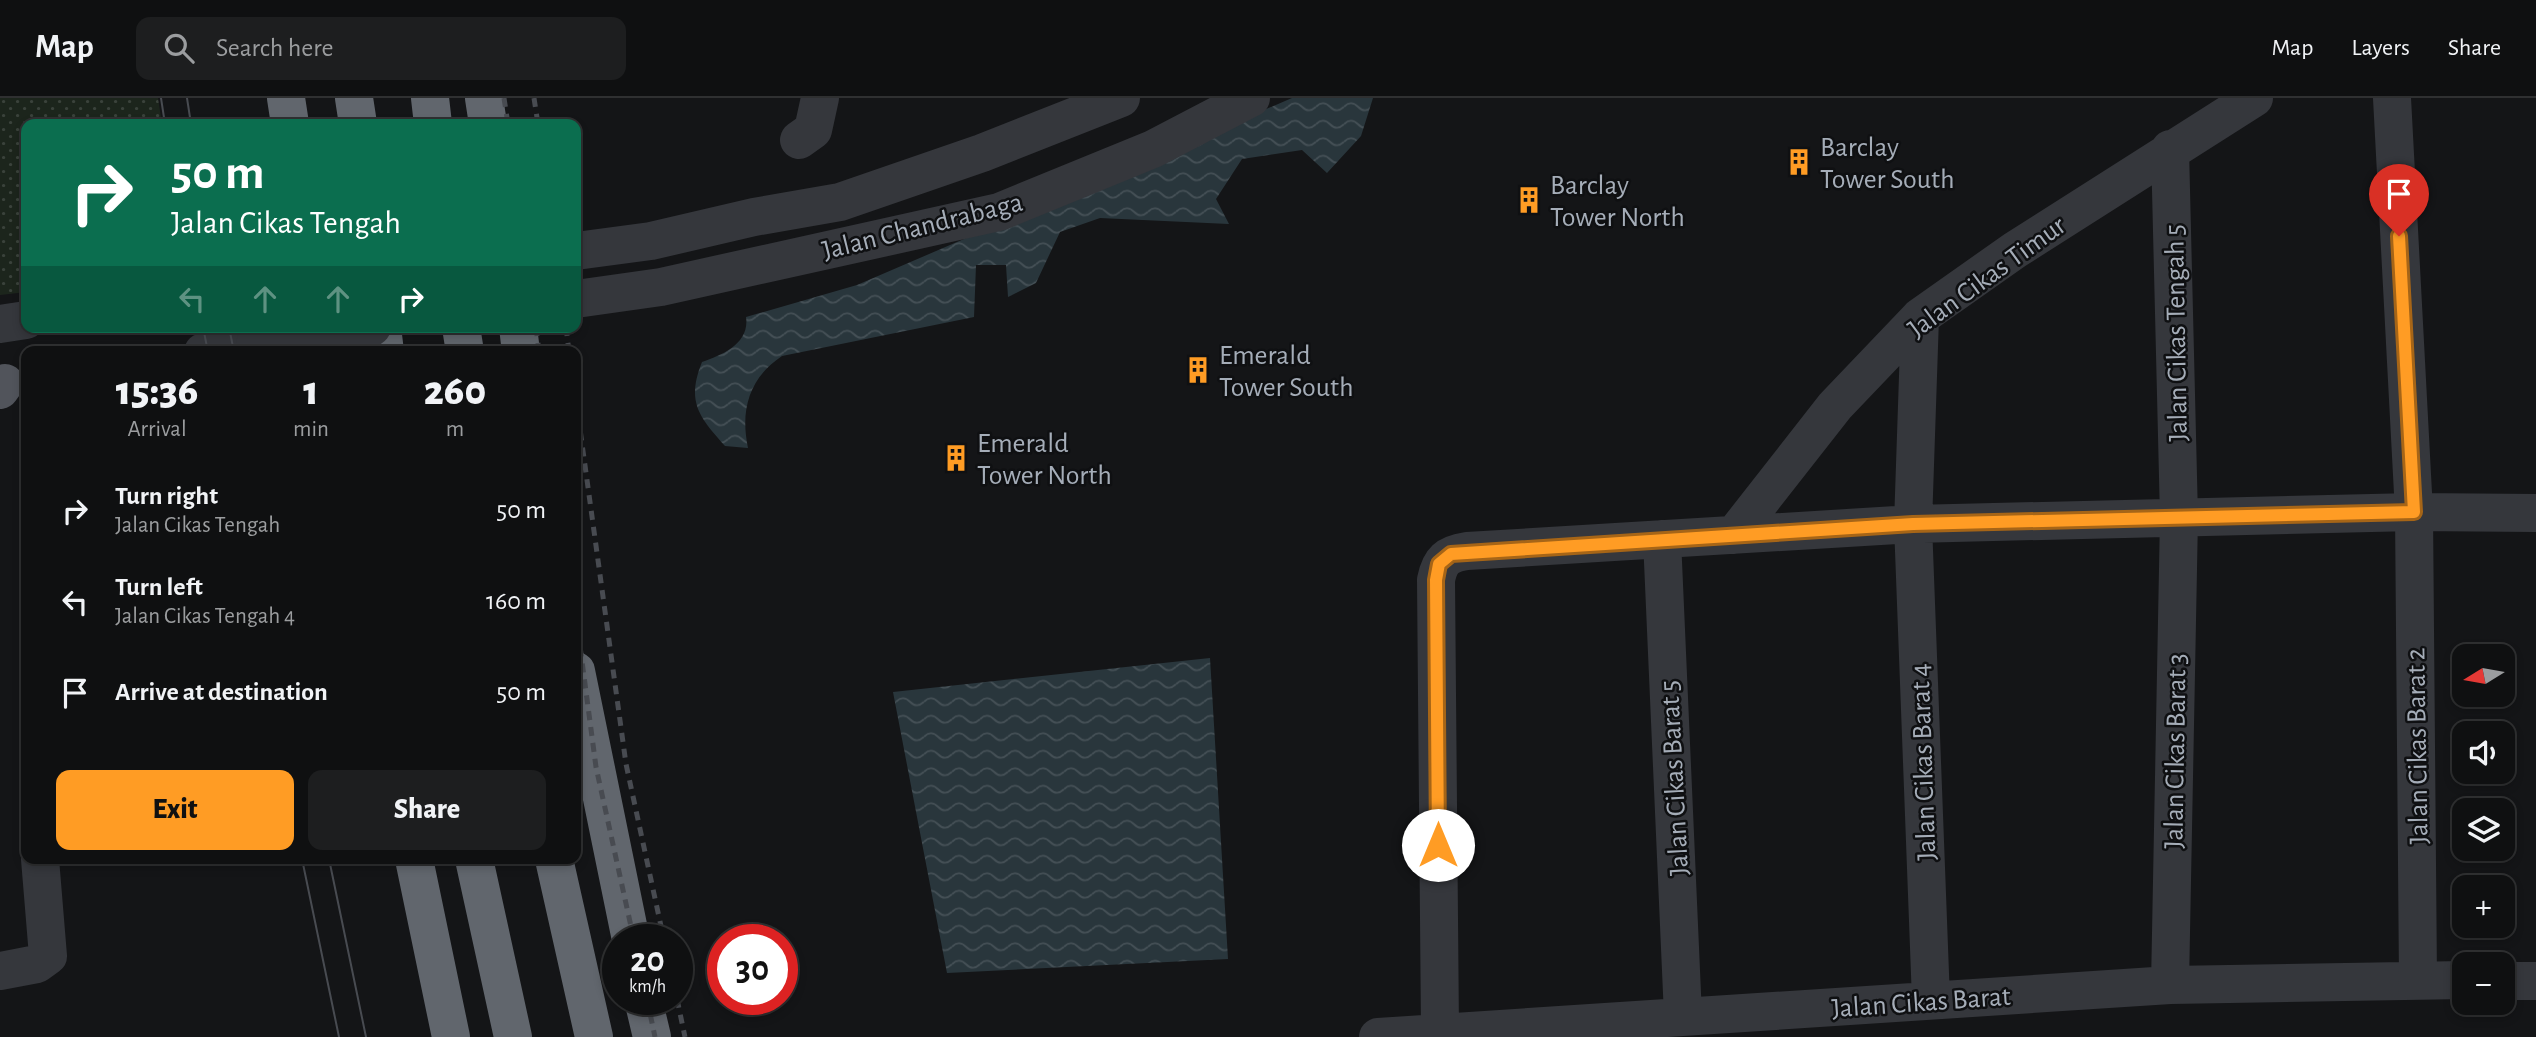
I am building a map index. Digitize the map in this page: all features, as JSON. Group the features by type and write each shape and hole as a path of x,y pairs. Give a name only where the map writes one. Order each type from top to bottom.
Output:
{"highway":[{"path":"286,98 289,119"},
{"path":"354,98 357,119"},
{"path":"430,98 432,119"},
{"path":"484,98 487,119"},
{"path":"581,695 628,924"},
{"path":"415,864 451,1037"},
{"path":"475,864 513,1037"},
{"path":"555,864 594,1037"},
{"path":"647,1015 652,1037"}],"street":[{"path":"799,139 813,130 820,98"},
{"name":"Jalan Chandrabaga","path":"581,250 651,241 754,217 840,202 982,153 1121,98"},
{"name":"Jalan Chandrabaga","path":"581,298 661,287 999,212 1153,149 1251,98"},
{"name":"Jalan Cikas Timur","path":"1734,535 1835,406 1920,317 2015,250 2253,98"},
{"name":"Jalan Cikas Barat 2","path":"2392,98 2414,512 2418,980"},
{"name":"Jalan Cikas Tengah 5","path":"2170,149 2179,517"},
{"name":"Jalan Cikas Barat 4","path":"1920,317 1913,524 1931,1000"},
{"path":"0,324 21,321"},
{"path":"242,346 331,333"},
{"path":"1440,1031 1436,580 1439,564 1458,552 1913,524 2414,512 2536,513"},
{"name":"Jalan Cikas Barat 3","path":"2170,985 2179,517"},
{"name":"Jalan Cikas Barat 5","path":"1662,539 1684,1016"},
{"path":"0,971 37,964 48,956 40,864"},
{"name":"Jalan Cikas Barat","path":"1378,1037 2170,985 2452,981"},
{"path":"2515,981 2536,981"}],"shaded area":[{"path":"0,98 158,98 161,119 21,119 21,293 0,295"}],"water":[{"path":"1292,98 1373,98 1361,136 1327,173 1302,150 1242,159 1216,199 1229,224 1100,218 1060,232 1036,283 1008,297 1006,265 976,265 974,317 782,356 762,374 750,396 745,421 748,448 725,446 702,417 695,399 695,388 702,362 726,352 739,341 744,334 746,317 857,285"},
{"path":"1210,658 1228,959 947,973 893,692"}],"tram line":[{"path":"161,98 164,119"},
{"path":"187,98 190,119"},
{"path":"204,333 207,346"},
{"path":"230,333 233,346"},
{"path":"303,864 339,1037"},
{"path":"330,864 366,1037"}],"railway":[{"path":"504,98 507,119"},
{"path":"534,98 537,119"},
{"path":"537,333 538,346"},
{"path":"567,333 568,346"},
{"path":"581,436 626,764 661,924"},
{"path":"581,654 596,767 630,924"},
{"path":"650,1015 655,1037"},
{"path":"680,1015 685,1037"}],"place":[{"name":"Barclay Tower South","path":"1799,162"},
{"name":"Barclay Tower North","path":"1529,200"},
{"name":"Emerald Tower South","path":"1198,370"},
{"name":"Emerald Tower North","path":"956,458"}],"route":[{"path":"1438,845 1436,580 1439,564 1451,554 1913,524 2414,512 2399,236"}]}
